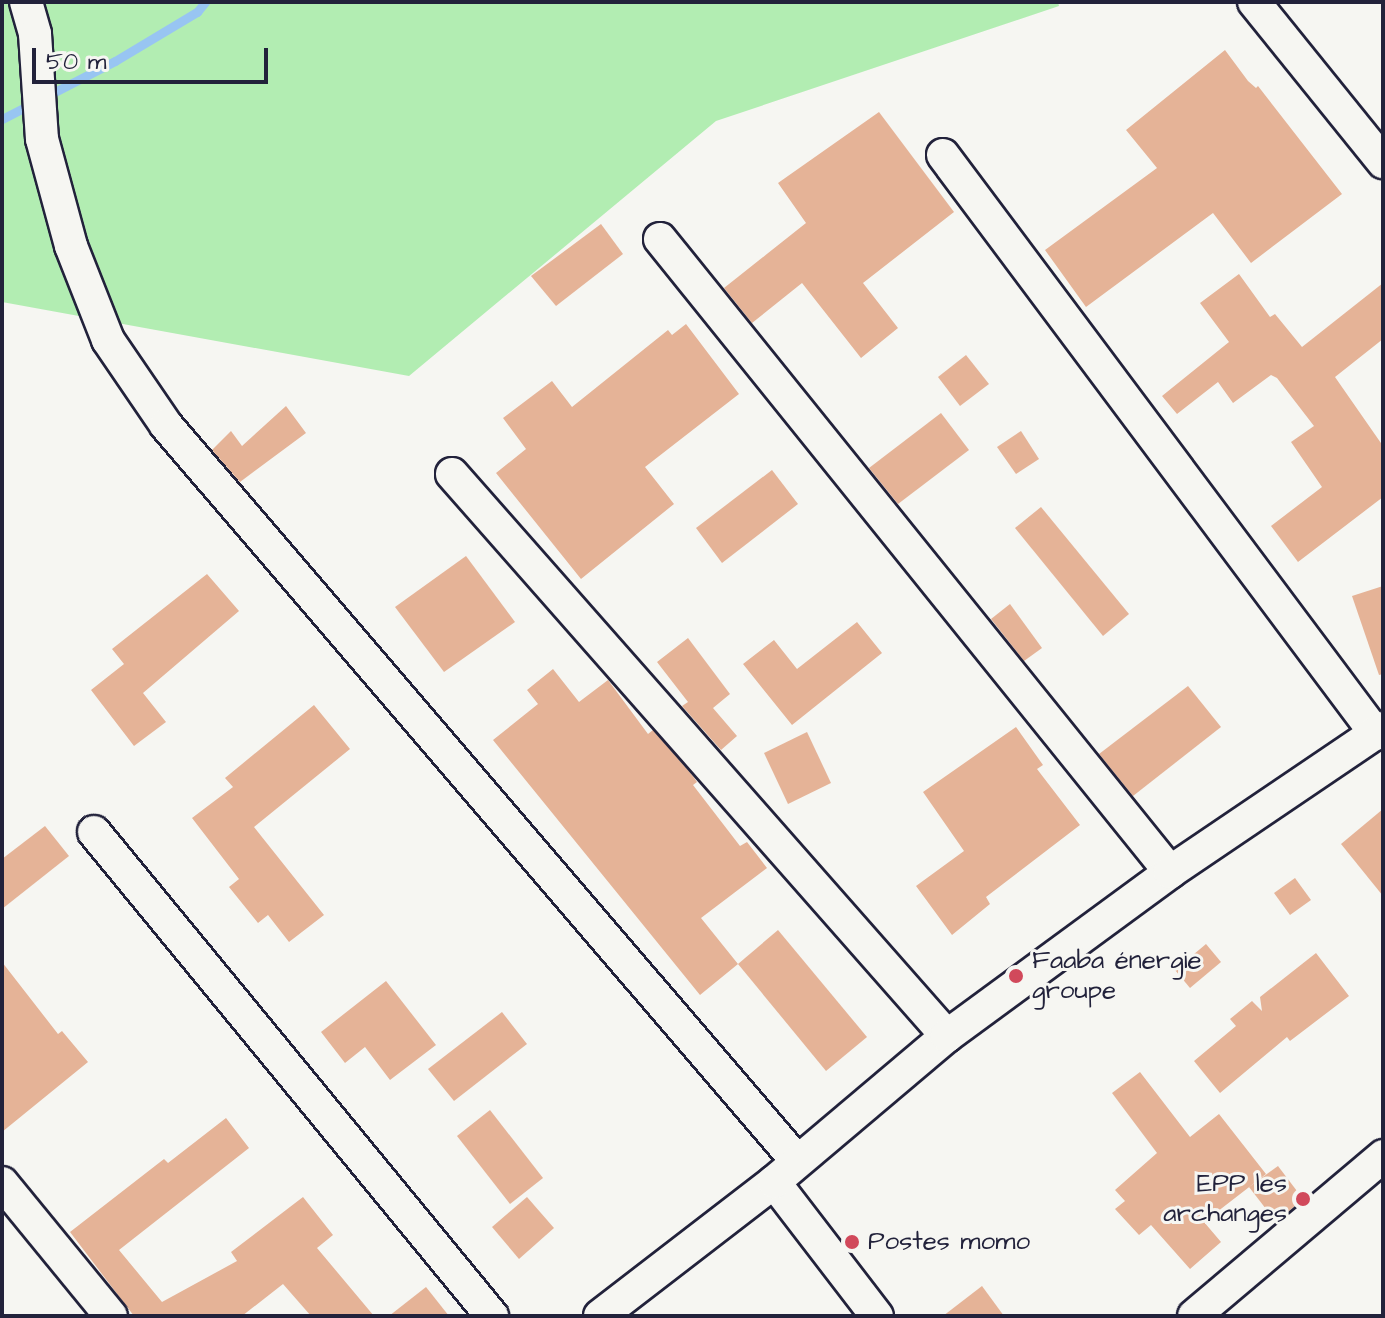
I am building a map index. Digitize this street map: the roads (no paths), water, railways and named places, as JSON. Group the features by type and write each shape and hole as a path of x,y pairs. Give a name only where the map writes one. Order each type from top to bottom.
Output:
{"street":[{"path":"26,2 35,34 42,139 71,246 116,353 166,425 786,1172 877,1316"},
{"path":"1254,2 1383,162"},
{"path":"600,1316 786,1172 947,1036 1170,872 1379,731 943,155"},
{"path":"660,239 1170,872"},
{"path":"452,474 947,1036"},
{"path":"94,832 492,1316"},
{"path":"1194,1316 1383,1156"},
{"path":"2,1183 111,1316"}],"waterway":[{"path":"2,119 115,61 197,12 205,2"}],"place":[{"name":"Faaba énergie groupe","path":"1016,976"},
{"name":"EPP les archanges","path":"1303,1199"},
{"name":"Postes momo","path":"852,1242"}]}
